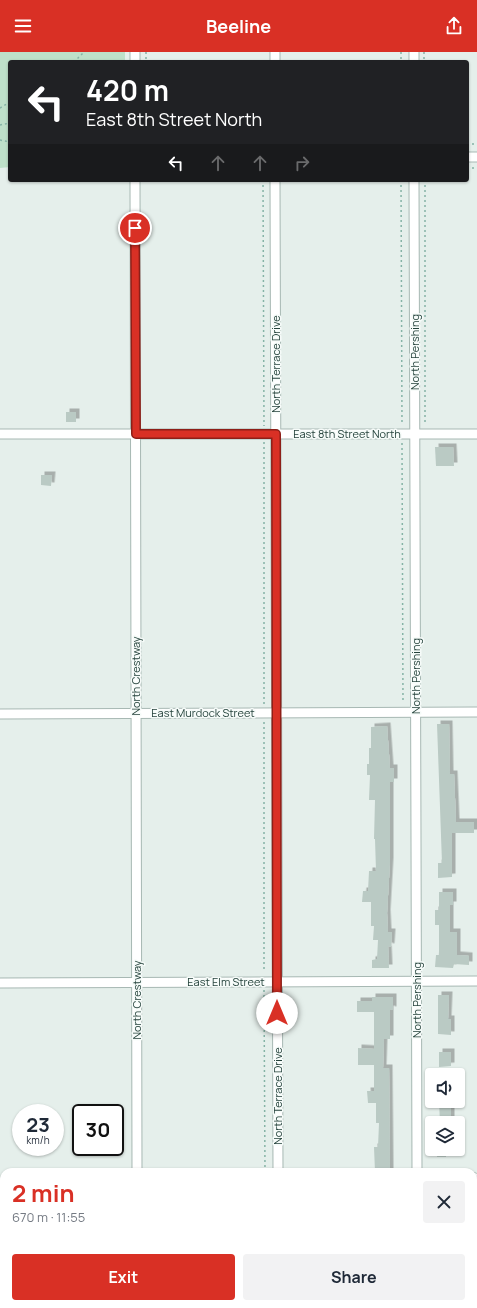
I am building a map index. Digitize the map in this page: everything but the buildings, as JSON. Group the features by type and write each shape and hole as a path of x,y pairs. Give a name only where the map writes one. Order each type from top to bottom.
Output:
{"street":[{"name":"North Crestway","path":"135,182 137,1168"},
{"name":"North Terrace Drive","path":"275,182 278,1168"},
{"name":"North Pershing","path":"414,182 417,1168"},
{"name":"East 8th Street North","path":"0,434 477,434"},
{"name":"East Murdock Street","path":"0,714 477,712"},
{"name":"East Elm Street","path":"0,983 477,981"}],"path":[{"path":"76,60 84,52"},
{"path":"263,182 265,1168"},
{"path":"425,182 425,426"}],"green space":[{"path":"0,52 125,52 125,60 8,60 8,167 0,168"}],"route":[{"path":"135,228 136,434 276,434 277,1013"}]}
